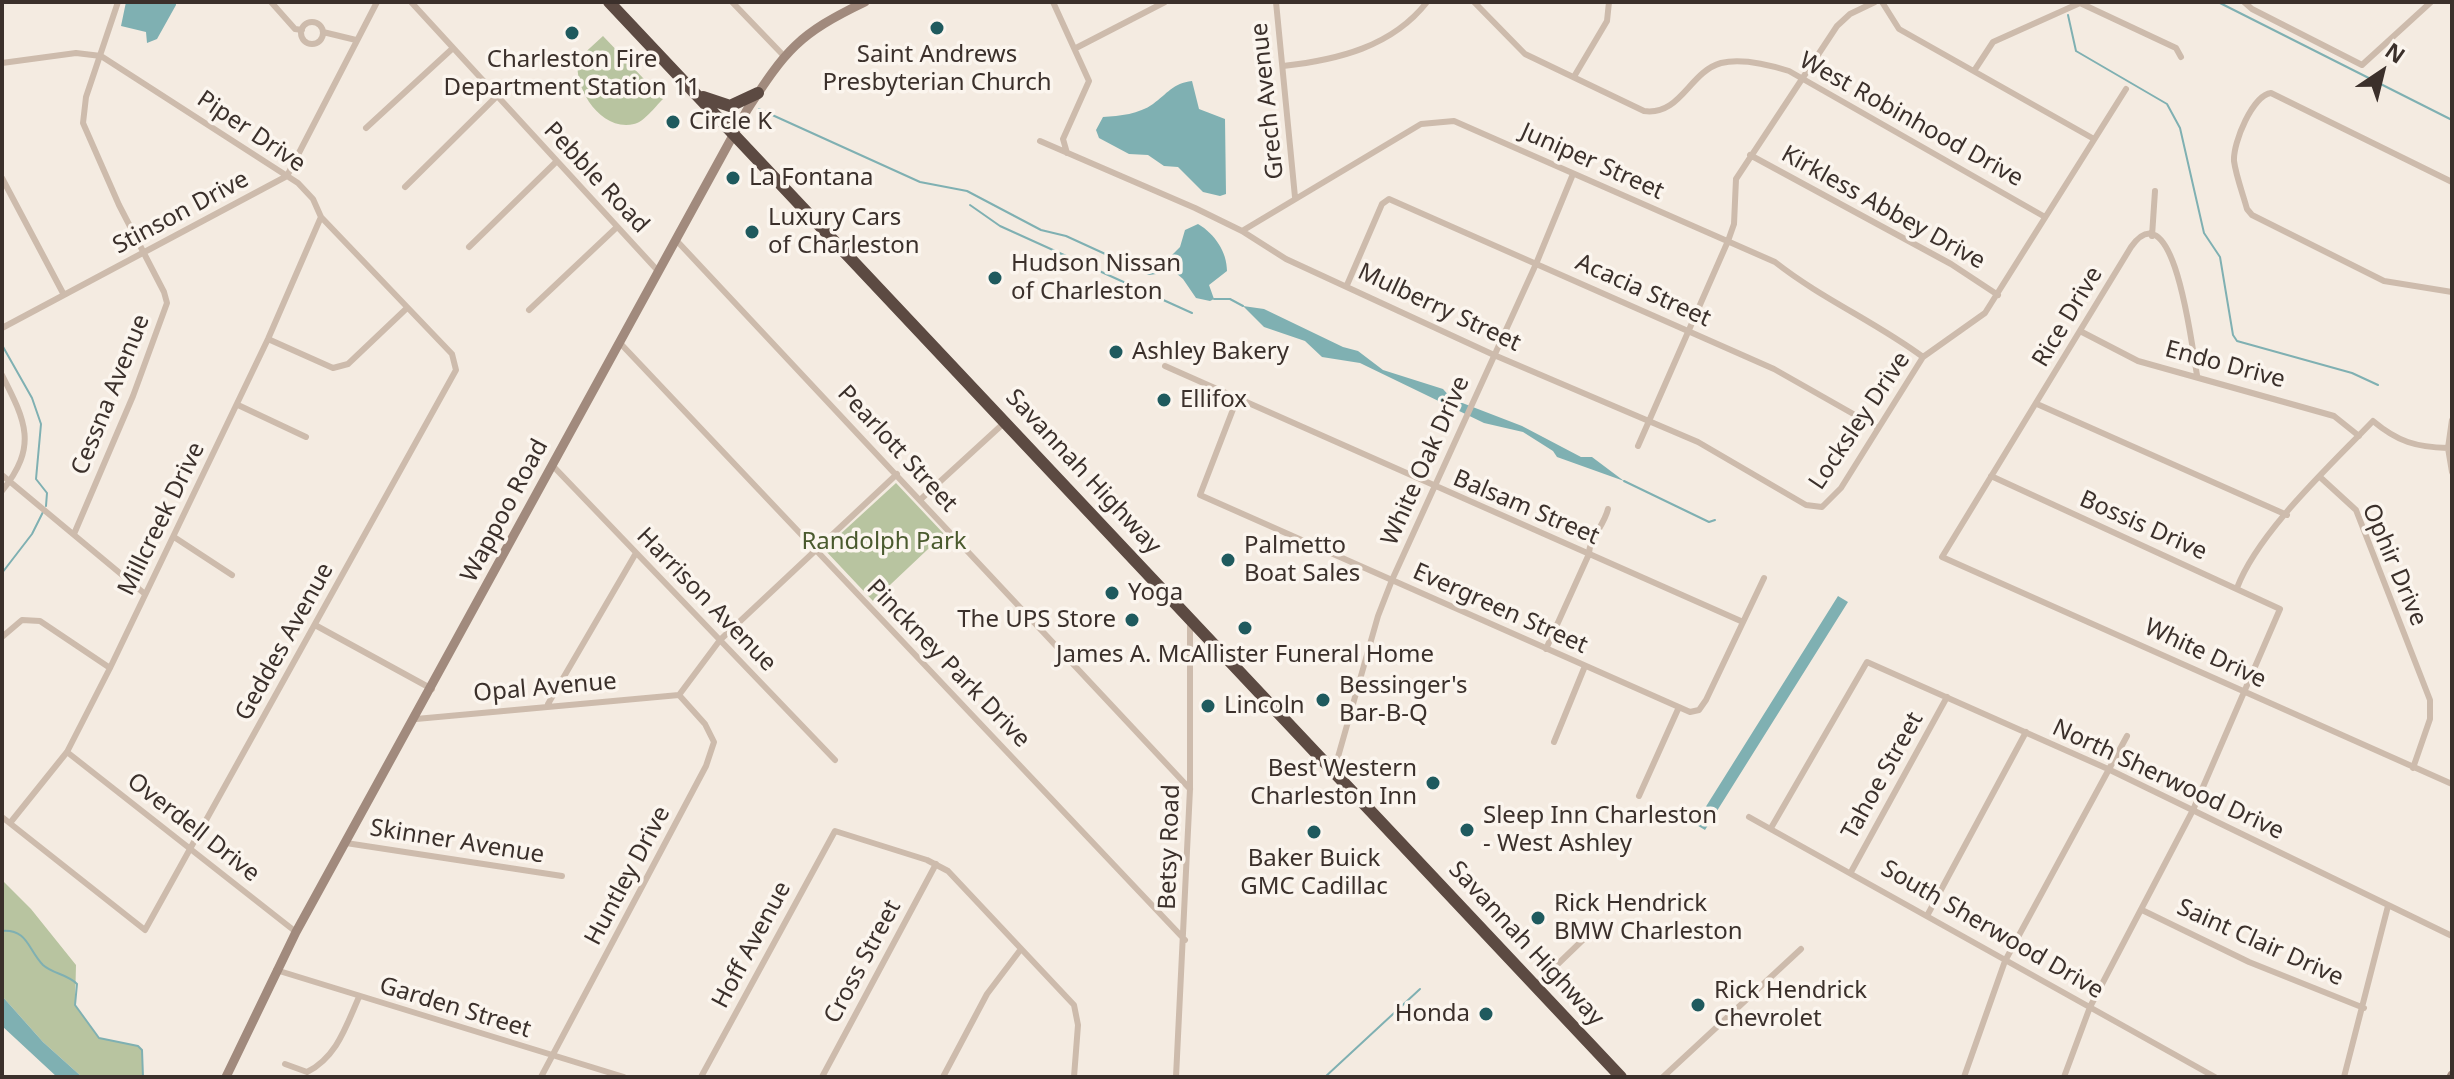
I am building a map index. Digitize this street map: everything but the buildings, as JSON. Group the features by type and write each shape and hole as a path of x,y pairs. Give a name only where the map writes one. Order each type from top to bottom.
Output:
{"highway":[{"name":"Savannah Highway","path":"609,2 1621,1077"},
{"path":"696,94 730,106 758,93"}],"street":[{"name":"Cessna Avenue","path":"74,534 133,396 167,303 83,123 86,97 118,2"},
{"path":"271,2 295,29 302,30 313,23 323,32 356,40"},
{"path":"287,176 377,2"},
{"name":"Pebble Road","path":"411,2 658,271"},
{"path":"732,2 783,55"},
{"name":"Wappoo Road","path":"226,1077 296,932 758,93 783,55 828,20 865,2"},
{"path":"1053,2 1089,81 1063,139 1067,153"},
{"path":"1076,48 1165,2"},
{"name":"Grech Avenue","path":"1276,2 1295,197"},
{"path":"1283,66 1330,60 1382,40 1403,29 1427,2"},
{"name":"West Robinhood Drive","path":"1475,2 1518,49 1575,75 1637,109 1654,112 1672,105 1705,72 1721,63 1774,66 1801,76 2045,217"},
{"path":"1575,75 1607,21 1609,2"},
{"path":"1638,446 1728,241 1734,224 1736,179 1801,76 1837,26 1850,14 1875,2"},
{"path":"1882,2 1899,29 2094,139"},
{"path":"2244,2 2252,9 2362,65 2431,2"},
{"path":"1974,71 1993,42 2080,3 2176,48 2181,57"},
{"path":"302,30 304,40 310,44 320,41 323,32"},
{"path":"366,128 453,48"},
{"path":"2,63 76,53 101,56"},
{"name":"Piper Drive","path":"101,56 287,176 313,199 321,217 452,354 456,370"},
{"name":"Locksley Drive","path":"1822,507 1841,488 1923,357 1970,326 1998,295 2126,89"},
{"path":"2452,182 2271,93 2259,98 2237,142 2234,159 2247,209 2252,215 2384,281 2452,292"},
{"path":"405,187 497,96"},
{"name":"Juniper Street","path":"1242,231 1421,124 1434,120 1454,121 1775,262 1808,288 1894,335 1923,357"},
{"name":"Mulberry Street","path":"1040,141 1242,231 1286,259 1494,355 1698,442 1806,505 1822,507"},
{"name":"Kirkless Abbey Drive","path":"1750,155 1951,264 1998,295"},
{"path":"469,247 557,161"},
{"name":"White Oak Drive","path":"1334,771 1378,616 1392,580 1536,264 1573,174"},
{"name":"Stinson Drive","path":"2,328 287,176"},
{"path":"2,178 64,295"},
{"path":"2155,191 2152,236 2166,243 2176,262 2197,375"},
{"name":"Acacia Street","path":"1347,285 1382,204 1389,199 1774,369 1878,428"},
{"name":"Millcreek Drive","path":"10,823 67,752 238,405 321,217"},
{"path":"529,310 617,227"},
{"name":"Rice Drive","path":"1942,557 2135,242 2152,236"},
{"name":"Pearlott Street","path":"676,240 1190,789"},
{"path":"268,339 333,368 340,368 407,308"},
{"name":"Endo Drive","path":"2080,331 2125,356 2334,416 2359,436"},
{"name":"Pinckney Park Drive","path":"620,343 1185,940"},
{"name":"Balsam Street","path":"1165,366 1434,488 1743,622"},
{"name":"Geddes Avenue","path":"10,823 145,930 456,370"},
{"path":"2,375 26,427 25,448 2,491"},
{"name":"Evergreen Street","path":"1237,399 1200,495 1546,649 1690,712 1699,710 1743,622"},
{"path":"2037,404 2287,515"},
{"path":"238,405 306,437"},
{"path":"2452,420 2448,448 2452,472"},
{"path":"2237,588 2253,558 2287,515 2373,421 2395,439 2410,445 2448,448"},
{"path":"921,499 1006,422"},
{"name":"Harrison Avenue","path":"552,465 835,760"},
{"path":"679,695 720,640 897,474"},
{"path":"2,475 145,594"},
{"name":"Bossis Drive","path":"1991,476 2280,609 2243,691"},
{"name":"Ophir Drive","path":"2320,477 2356,510 2430,700 2430,719 2413,768"},
{"path":"1546,649 1589,554 1591,543 1603,529 1608,509"},
{"path":"174,537 232,575"},
{"path":"548,704 636,553"},
{"name":"White Drive","path":"1942,557 2452,784"},
{"path":"1743,622 1764,578"},
{"name":"Betsy Road","path":"1176,1077 1190,789 1190,619"},
{"path":"2,637 22,620 40,621 110,668"},
{"path":"315,625 432,689"},
{"name":"North Sherwood Drive","path":"1771,828 1867,662 2108,769 2452,936"},
{"path":"1554,742 1585,666"},
{"path":"2064,1077 2090,1007 2193,810 2243,691"},
{"name":"Opal Avenue","path":"416,719 548,704 679,695"},
{"name":"Huntley Drive","path":"541,1077 706,766 714,742 705,724 679,695"},
{"name":"Tahoe Street","path":"1851,872 1947,697"},
{"path":"1639,796 1679,707"},
{"path":"1928,914 2026,732"},
{"path":"1964,1077 2005,961 2127,736"},
{"name":"Overdell Drive","path":"67,752 296,932"},
{"path":"2,817 10,823"},
{"name":"South Sherwood Drive","path":"1749,817 1928,914 2005,961 2215,1077"},
{"name":"Hoff Avenue","path":"701,1077 835,831 936,864"},
{"name":"Skinner Avenue","path":"346,843 562,876"},
{"path":"936,864 948,871 1077,1011 1074,1077"},
{"name":"Cross Street","path":"822,1077 936,864"},
{"path":"2344,1077 2388,906"},
{"name":"Saint Clair Drive","path":"2142,910 2249,962 2364,1008"},
{"path":"1534,987 1589,934"},
{"path":"943,1077 993,983 1021,949"},
{"path":"1663,1077 1801,949"},
{"name":"Garden Street","path":"276,970 624,1077"},
{"path":"285,1064 307,1072 326,1059 339,1042 359,997"}],"green space":[{"path":"603,36 663,99 638,123 622,125 600,114 591,105 580,82 578,59"},
{"name":"Randolph Park","path":"896,483 944,534 873,601 824,549"},
{"path":"2,880 31,909 76,965 75,1005 99,1038 138,1046 142,1050 143,1077 82,1077 43,1042 2,996"}],"water":[{"path":"126,2 176,2 176,5 157,39 147,43 146,32 121,26"},
{"path":"1192,81 1199,109 1225,119 1226,194 1220,196 1203,192 1178,167 1164,166 1148,155 1129,154 1099,138 1096,130 1103,117 1142,110 1175,87"},
{"path":"1198,224 1219,244 1225,257 1227,271 1209,285 1214,299 1210,301 1196,298 1183,279 1169,267 1170,257 1180,247 1185,230"},
{"path":"1243,306 1264,309 1343,347 1358,351 1383,370 1443,389 1452,399 1522,426 1581,457 1592,457 1624,481 1557,457 1553,451 1523,432 1484,423 1360,363 1322,357 1305,341 1264,327"},
{"path":"1838,596 1848,602 1705,830 1695,824"},
{"path":"2,996 43,1042 82,1077 57,1077 2,1026"}],"waterway":[{"path":"2218,2 2452,120"},
{"path":"2068,15 2076,51 2167,104 2180,128 2204,233 2220,257 2233,335 2237,341 2352,373 2378,385"},
{"path":"759,109 920,182 967,191 1041,230 1066,236 1149,274 1170,271"},
{"path":"970,205 1000,226 1192,313"},
{"path":"1214,299 1230,299 1243,306"},
{"path":"2,345 32,398 41,424 36,479 47,493 46,506"},
{"path":"1624,481 1709,522 1715,520"},
{"path":"2,573 32,534 43,512"},
{"path":"2,931 17,933 43,965 77,984 75,1005 99,1038 138,1046 142,1050 143,1077"},
{"path":"1325,1077 1420,989"}],"place":[{"name":"Saint Andrews Presbyterian Church","path":"937,28"},
{"name":"Charleston Fire Department Station 11","path":"572,33"},
{"name":"Circle K","path":"673,122"},
{"name":"La Fontana","path":"733,178"},
{"name":"Luxury Cars of Charleston","path":"752,232"},
{"name":"Hudson Nissan of Charleston","path":"995,278"},
{"name":"Ashley Bakery","path":"1116,352"},
{"name":"Ellifox","path":"1164,400"},
{"name":"Palmetto Boat Sales","path":"1228,560"},
{"name":"Yoga","path":"1112,593"},
{"name":"The UPS Store","path":"1132,620"},
{"name":"James A. McAllister Funeral Home","path":"1245,628"},
{"name":"Bessinger's Bar-B-Q","path":"1323,700"},
{"name":"Lincoln","path":"1208,706"},
{"name":"Best Western Charleston Inn","path":"1433,783"},
{"name":"Sleep Inn Charleston - West Ashley","path":"1467,830"},
{"name":"Baker Buick GMC Cadillac","path":"1314,832"},
{"name":"Rick Hendrick BMW Charleston","path":"1538,918"},
{"name":"Rick Hendrick Chevrolet","path":"1698,1005"},
{"name":"Honda","path":"1486,1014"}]}
